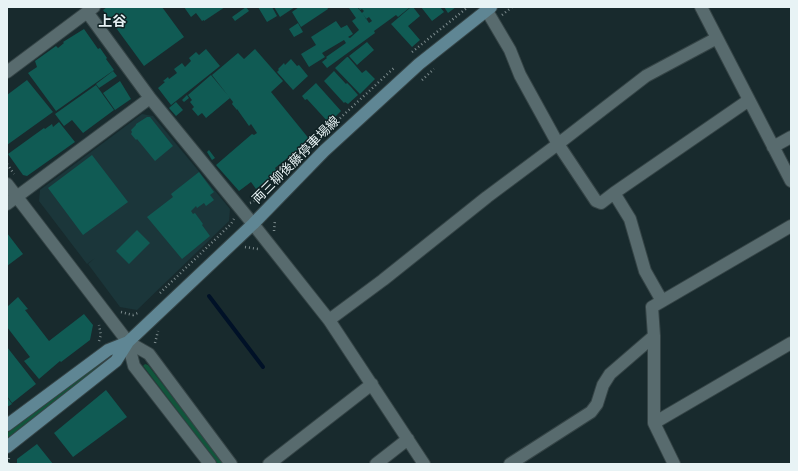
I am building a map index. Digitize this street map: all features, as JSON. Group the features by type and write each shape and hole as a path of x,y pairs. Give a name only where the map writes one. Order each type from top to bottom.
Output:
{"main road":[{"name":"両三柳後藤停車場線","path":"11,450 116,361 128,342 253,224 324,151 419,64 489,9"},
{"name":"両三柳後藤停車場線","path":"7,425 108,350 128,342"}],"street":[{"path":"701,7 791,181"},
{"path":"489,9 510,50 520,75 558,144 596,201 601,203 749,100"},
{"path":"7,72 90,10 150,98 329,320 424,464"},
{"path":"329,320 383,280 487,197 646,76 717,38"},
{"path":"12,200 150,98"},
{"path":"773,147 791,136"},
{"path":"7,184 12,200 128,342 149,354 231,464"},
{"path":"614,193 630,219 645,271 662,301"},
{"path":"674,464 654,423 654,336 652,307 791,226"},
{"path":"510,464 591,412 597,404 603,385 610,374 654,336"},
{"path":"128,342 134,366 210,464"},
{"path":"654,423 791,343"},
{"path":"269,464 372,384"},
{"path":"376,464 408,439"}],"path":[{"path":"496,18 512,7"},
{"path":"421,80 438,66"},
{"path":"155,298 231,224 234,220 233,217"},
{"path":"274,233 276,217"},
{"path":"242,249 245,247 260,250"},
{"path":"119,311 133,315 139,314 144,309"},
{"path":"96,344 101,335 98,323"},
{"path":"156,350 154,344 156,335 164,326"},
{"path":"8,463 11,450"}],"shaded area":[{"path":"142,114 153,116 230,209 229,221 137,310 120,307 88,264 95,258 87,264 39,201 40,190"}],"green space":[{"path":"105,358 108,360 106,362 7,439 7,433"},
{"path":"145,364 148,365 224,464 218,464 143,366"}],"building":[{"path":"107,7 162,7 184,37 144,66 103,10"},
{"path":"184,7 225,7 202,21 196,13 191,17"},
{"path":"246,7 249,11 235,21 232,17"},
{"path":"258,7 272,7 277,16 267,22"},
{"path":"274,7 295,7 280,17"},
{"path":"299,7 327,7 328,9 301,27 292,12"},
{"path":"357,7 362,13 364,11 362,9 360,10 358,7 409,8 398,17 396,15 374,31 375,33 327,68 322,62 327,58 326,57 346,43 344,40 322,53 325,57 309,67 301,54 316,45 311,37 336,21 341,28 347,25 353,34 348,37 350,38 359,30 352,21 356,18 349,8","holes":["369,17 372,21 369,23 366,19"]},
{"path":"411,7 413,7 420,16 408,26 420,40 412,47 391,24"},
{"path":"421,7 440,7 444,12 432,21"},
{"path":"444,7 456,7 448,13"},
{"path":"298,23 303,32 294,37 289,29"},
{"path":"84,29 98,49 100,48 114,70 56,111 28,73 37,67 35,61 56,46 58,48 64,43 63,42"},
{"path":"367,42 374,50 357,65 349,56"},
{"path":"206,49 220,66 171,105 158,88 168,77 169,79 177,73 174,69 182,63 185,67 191,61 189,58 196,52 199,55"},
{"path":"255,49 283,81 271,92 310,140 275,168 277,172 256,189 251,182 239,191 216,165 252,134 254,135 257,133 251,124 249,126 212,75 238,53 244,59"},
{"path":"347,57 362,73 366,70 375,79 360,94 335,68"},
{"path":"291,59 297,66 299,65 308,76 293,90 277,72 284,63 285,65"},
{"path":"113,71 117,76 99,88 96,84"},
{"path":"334,71 358,95 348,104 345,102 344,103 324,81"},
{"path":"211,75 230,98 206,118 202,113 198,116 192,109 194,107 190,102 192,100 188,95"},
{"path":"27,80 53,112 7,145 7,95"},
{"path":"120,81 131,99 115,110 103,93"},
{"path":"316,83 341,111 329,123 307,99 305,100 302,96"},
{"path":"96,85 114,110 83,133 72,120 64,126 55,114"},
{"path":"187,95 189,98 184,102 182,100"},
{"path":"176,102 183,110 176,116 169,108"},
{"path":"147,117 150,117 173,146 155,161 131,134 131,130 136,124"},
{"path":"59,122 75,142 27,176 23,175 8,154 44,128 45,129 52,124 53,127"},
{"path":"209,150 215,158 212,160 207,152"},
{"path":"92,155 128,202 83,235 48,188"},
{"path":"199,172 214,192 210,195 214,200 206,206 204,203 197,208 196,206 191,211 193,214 195,213 210,236 182,259 147,217 173,197 171,194"},
{"path":"137,230 150,243 129,264 116,251"},
{"path":"7,233 23,254 7,266"},
{"path":"18,297 28,309 25,310 49,341 84,314 93,325 90,340 61,362 60,361 39,379 24,361 30,357 7,327 7,307"},
{"path":"7,347 36,384 12,403 7,396"},
{"path":"106,390 127,417 73,457 54,433"},
{"path":"7,397 12,404 7,407"},
{"path":"37,444 53,464 17,464 17,459"}],"waterway":[{"path":"209,296 263,367"}],"district":[{"name":"上谷","path":"112,23"}]}
